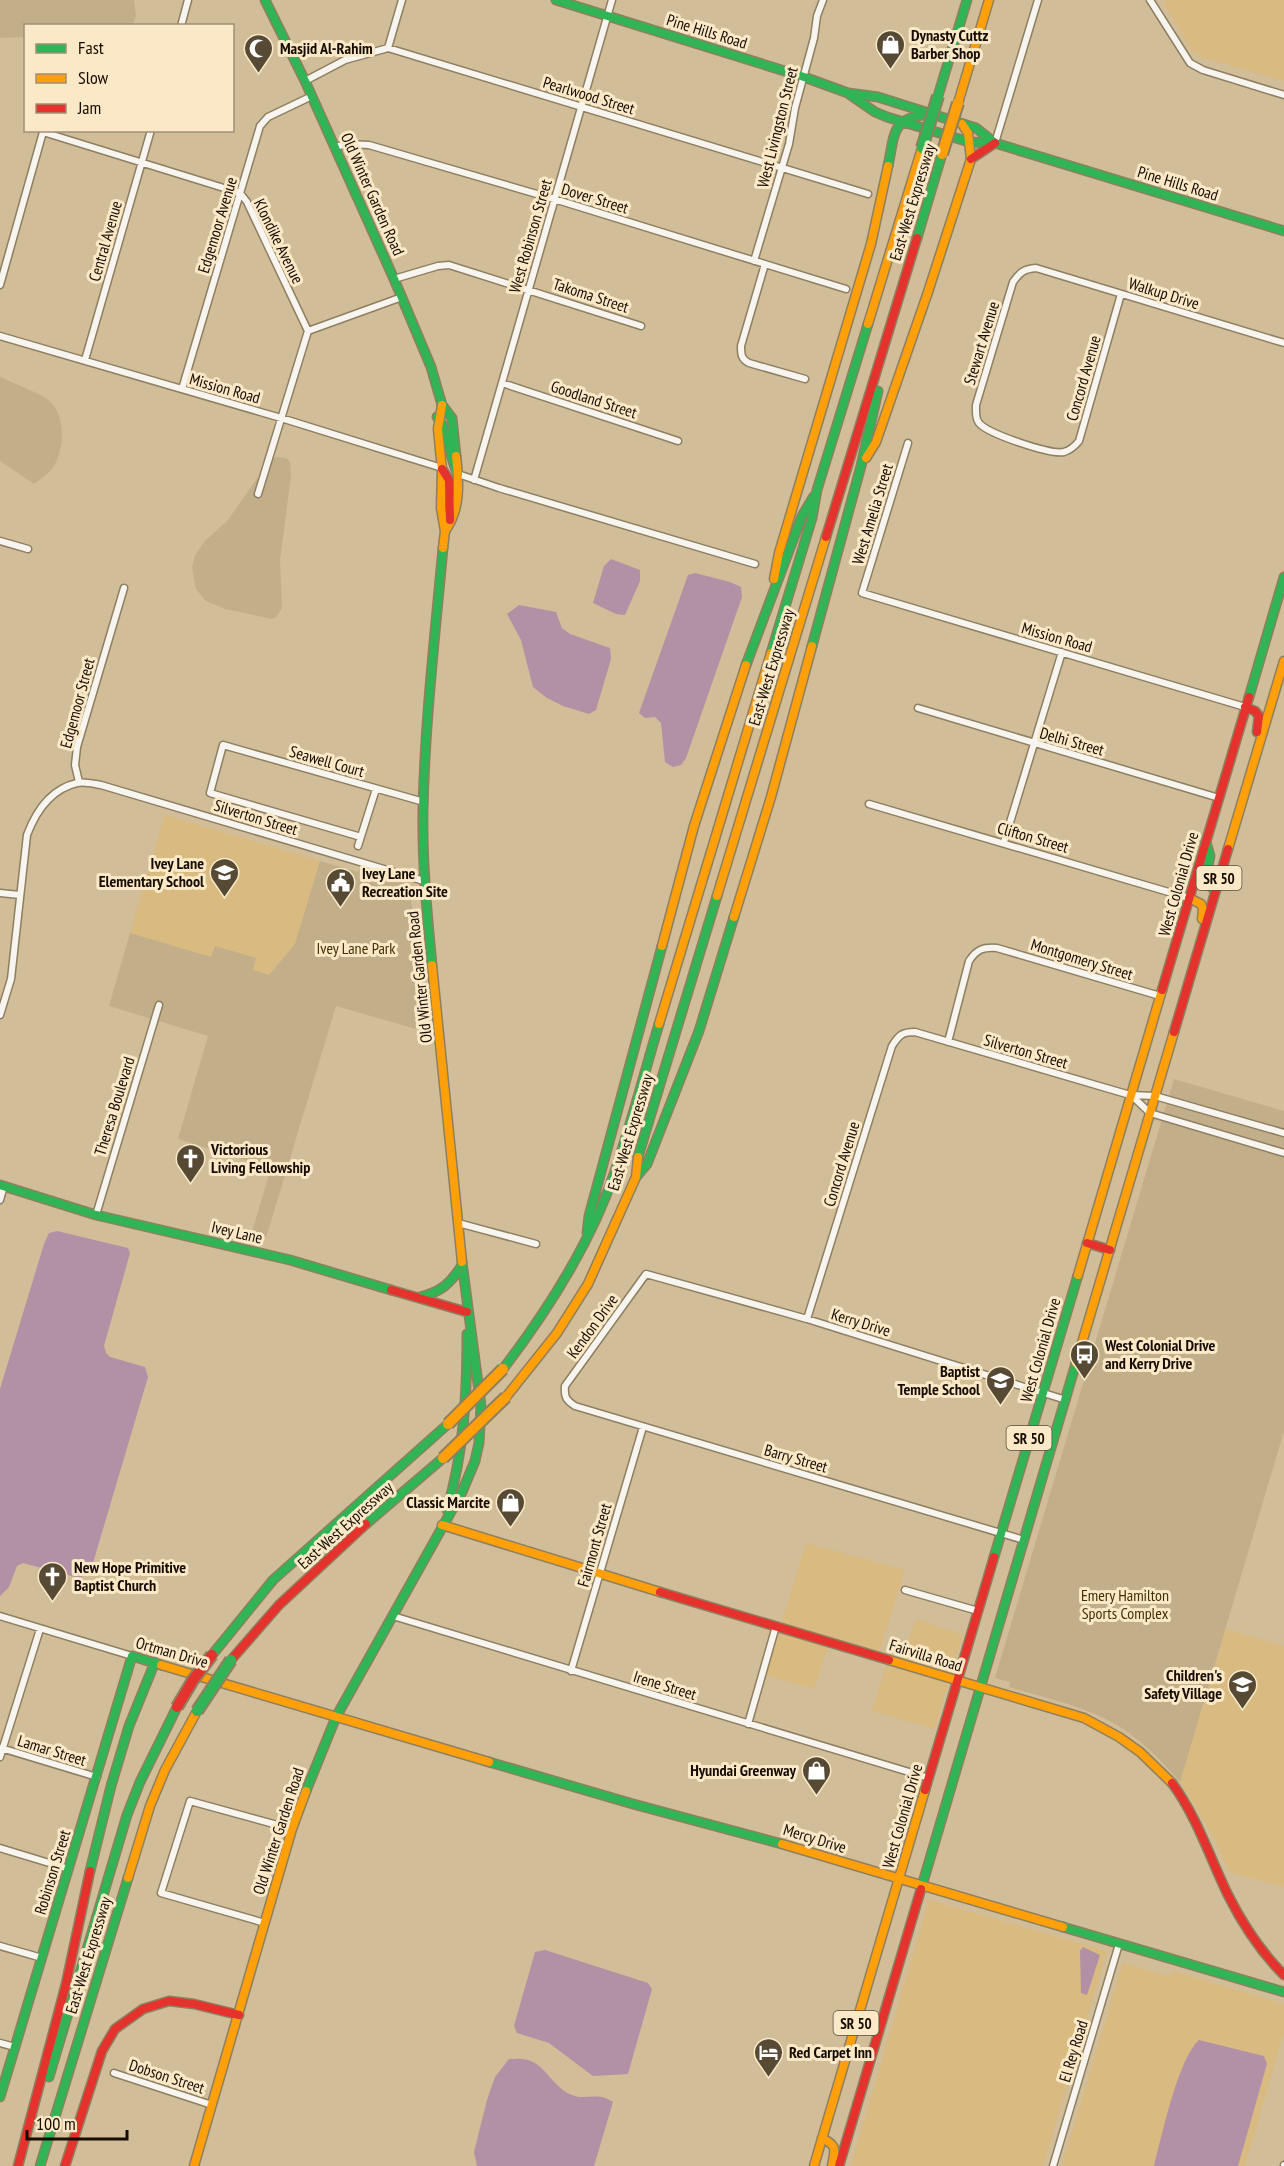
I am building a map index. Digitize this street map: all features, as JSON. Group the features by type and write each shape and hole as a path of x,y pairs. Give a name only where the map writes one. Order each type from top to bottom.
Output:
{"main road":[{"name":"Old Winter Garden Road","path":"194,2166 292,1829 309,1780 336,1717 462,1492 474,1462 479,1439 480,1380 467,1312 424,881 427,727 447,527 457,506 458,474 452,418 442,405 431,367 402,297 312,96 266,0"},
{"name":"Pine Hills Road","path":"556,0 804,77 848,93 878,98 976,128 995,143"},
{"name":"East-West Expressway","path":"20,2166 127,1815 140,1782 177,1707 212,1654 273,1580 448,1424 503,1369 555,1298 596,1221 614,1175 812,518 817,490 967,0"},
{"name":"East-West Expressway","path":"40,2166 150,1806 165,1770 197,1711 255,1629 306,1578 442,1458 506,1397 557,1333 588,1284 636,1178 638,1157 989,0"},
{"name":"Pine Hills Road","path":"848,93 875,112 900,121 969,142 995,143 1284,231"},
{"path":"771,597 779,553 871,244 895,132 900,121 929,114"},
{"path":"861,466 876,442 936,269 971,159 968,133 962,124"},
{"path":"971,159 995,143"},
{"path":"636,1178 647,1164 699,1031 771,797 861,466 880,381 881,359"},
{"name":"Old Winter Garden Road","path":"442,405 437,417 442,468 440,513 447,527"},
{"path":"437,417 445,424 451,463 458,474"},
{"path":"586,1239 589,1216 672,915 689,843 751,651 802,516 817,490"},
{"name":"West Colonial Drive","path":"814,2166 1284,577"},
{"name":"SR 50","path":"839,2166 1284,661"},
{"path":"1245,707 1256,711 1259,716 1248,761 1252,770"},
{"path":"1206,842 1210,855 1205,880 1208,886 1215,890"},
{"path":"1189,898 1198,901 1203,909 1193,948 1196,957"},
{"name":"Ivey Lane","path":"2,1186 96,1215 290,1260 467,1312"},
{"path":"1087,1244 1110,1250"},
{"path":"419,1298 445,1289 451,1284 462,1265"},
{"name":"Fairvilla Road","path":"442,1525 1084,1718 1113,1732 1169,1779 1193,1817 1235,1909 1256,1945 1283,1975 1283,1992"},
{"name":"Ortman Drive","path":"132,1656 336,1717"},
{"name":"Robinson Street","path":"0,2097 132,1656"},
{"path":"20,2166 66,1984 82,1904 111,1786 129,1726 155,1662"},
{"name":"Mercy Drive","path":"336,1717 633,1804 761,1838 1283,1992"},
{"path":"65,2166 102,2051 115,2029 143,2009 169,2001 194,2004 239,2015"},
{"path":"822,2138 832,2143 835,2149 832,2166"}],"street":[{"path":"182,24 188,0"},
{"path":"305,81 345,60 388,48 402,0"},
{"name":"West Robinson Street","path":"474,480 612,0"},
{"name":"West Livingston Street","path":"754,261 782,169 814,38 817,16 823,0"},
{"path":"995,143 1038,0"},
{"path":"1150,0 1190,63 1203,70 1284,95"},
{"name":"Pearlwood Street","path":"388,48 868,194"},
{"name":"Edgemoor Avenue","path":"182,389 260,126 268,117 312,96"},
{"name":"Klondike Avenue","path":"0,285 44,132 240,193 247,202 308,331"},
{"name":"Central Avenue","path":"85,360 150,132"},
{"name":"Dover Street","path":"335,147 347,144 369,145 846,289"},
{"path":"765,264 741,346 742,358 749,363 805,379"},
{"name":"Takoma Street","path":"394,279 438,266 449,266 529,289 641,326"},
{"name":"Stewart Avenue","path":"1036,268 1026,268 1013,282 976,405 976,415 980,424 993,432 1053,452"},
{"name":"Walkup Drive","path":"1036,268 1284,343"},
{"name":"Concord Avenue","path":"1053,452 1071,449 1079,441 1121,294"},
{"path":"258,494 308,331 402,297"},
{"name":"Mission Road","path":"0,336 281,418 442,468"},
{"name":"Goodland Street","path":"502,382 678,441"},
{"name":"West Amelia Street","path":"861,593 908,443"},
{"path":"458,474 755,564"},
{"path":"0,541 28,549"},
{"name":"Edgemoor Street","path":"79,783 75,765 77,747 124,588"},
{"name":"Mission Road","path":"861,593 1245,707"},
{"path":"1004,842 1062,652"},
{"name":"Delhi Street","path":"918,708 1219,798"},
{"name":"Seawell Court","path":"361,837 210,793 223,744 424,802"},
{"path":"0,1016 11,979 27,835 34,816 57,792 79,783"},
{"name":"Silverton Street","path":"79,783 101,785 424,881"},
{"path":"358,846 376,789"},
{"name":"Clifton Street","path":"869,804 1189,898"},
{"path":"0,893 20,895"},
{"name":"Montgomery Street","path":"948,1042 969,961 975,952 983,947 997,948 1160,996"},
{"name":"Theresa Boulevard","path":"96,1215 159,1005"},
{"name":"Concord Avenue","path":"807,1319 892,1046 898,1035 915,1032"},
{"name":"Silverton Street","path":"915,1032 1130,1095"},
{"path":"1130,1095 1155,1096 1284,1133"},
{"path":"1130,1095 1150,1113 1284,1153"},
{"path":"0,1200 2,1186"},
{"path":"458,1223 536,1244"},
{"name":"Kerry Drive","path":"646,1275 807,1319 1066,1400"},
{"name":"Kendon Drive","path":"564,1395 565,1386 646,1275"},
{"name":"Barry Street","path":"564,1395 575,1406 1024,1540"},
{"name":"Fairmont Street","path":"571,1671 643,1427"},
{"path":"905,1590 978,1611"},
{"name":"Ortman Drive","path":"0,1616 132,1656"},
{"name":"Irene Street","path":"393,1616 929,1778"},
{"path":"748,1724 776,1626"},
{"path":"0,1757 40,1629"},
{"name":"Lamar Street","path":"1,1749 97,1777"},
{"path":"265,1923 161,1893 190,1801 292,1829"},
{"path":"0,1848 69,1869"},
{"name":"El Rey Road","path":"1053,2166 1119,1944"},
{"path":"0,1946 42,1958"},
{"path":"0,2043 15,2048"},
{"name":"Dobson Street","path":"114,2073 212,2104"}],"shaded area":[{"path":"1165,0 1284,0 1284,81 1204,58 1193,52 1164,4"},
{"path":"611,559 640,570 640,581 625,615 616,614 593,603 604,566"},
{"path":"695,573 741,587 742,597 686,758 681,765 673,767 665,762 661,723 655,717 645,718 639,713 688,575"},
{"path":"519,605 556,612 562,628 570,634 610,648 611,659 596,710 589,714 563,706 547,698 533,687 521,640 507,614"},
{"name":"Ivey Lane Elementary School","path":"165,815 320,861 295,944 269,975 253,970 256,958 215,946 211,957 130,933"},
{"path":"57,1231 128,1248 130,1253 104,1346 110,1357 145,1367 148,1377 90,1573 79,1578 23,1563 17,1566 9,1587 0,1596 0,1389 44,1244 49,1233"},
{"path":"806,1543 905,1570 879,1653 834,1639 826,1652 814,1689 766,1675"},
{"path":"916,1619 963,1635 935,1729 872,1711 887,1663 899,1666"},
{"name":"Children's Safety Village","path":"1226,1629 1284,1646 1284,1887 1229,1872 1215,1840 1180,1782"},
{"path":"929,1900 1107,1951 1043,2166 851,2166"},
{"path":"1083,1947 1100,1955 1087,1995 1081,1993 1080,1951"},
{"path":"545,1950 648,1983 652,1989 628,2074 593,2076 549,2043 517,2033 514,2026 535,1952"},
{"path":"1123,1963 1170,1977 1173,1971 1284,2004 1284,2032 1245,2166 1062,2166"},
{"path":"1199,2040 1264,2056 1267,2064 1238,2166 1154,2166 1166,2118 1184,2063"},
{"path":"509,2059 523,2059 534,2063 565,2092 572,2095 602,2097 613,2102 594,2166 477,2166 474,2152 487,2100 495,2077"}],"green space":[{"path":"0,0 134,0 136,16 133,24 24,24 24,37 0,38"},
{"path":"0,377 47,399 58,413 62,432 60,452 52,469 34,484 0,461"},
{"path":"286,458 290,462 291,475 280,560 282,608 272,619 225,609 206,601 196,589 192,567 195,555 204,542 228,520 271,459"},
{"name":"Ivey Lane Park","path":"320,861 358,872 359,869 403,883 410,892 424,1010 421,1013 423,1031 336,1006 266,1238 251,1235 271,1168 178,1139 208,1036 109,1006 130,933 211,957 215,946 256,958 253,970 269,975 295,944"},
{"name":"Emery Hamilton Sports Complex","path":"1174,1079 1284,1111 1284,1431 1180,1782 1148,1748 1110,1721 1073,1706 1009,1687 1010,1682 995,1678"}],"traffic: fast":[{"path":"265,0 305,81 431,367 442,405 452,418 456,456"},
{"path":"556,0 804,77 848,93 878,97 976,128 995,143"},
{"path":"938,96 967,0"},
{"path":"849,94 875,112 887,117 969,142 995,143 1284,231"},
{"path":"922,148 938,96"},
{"path":"888,166 897,129 908,119 929,114"},
{"path":"917,238 942,154"},
{"path":"771,653 812,518 817,490 868,324"},
{"path":"812,646 861,466 878,391"},
{"path":"437,417 445,430 458,474"},
{"path":"746,665 802,516 814,496"},
{"path":"432,965 424,868 423,809 428,711 443,548"},
{"path":"1249,697 1284,577"},
{"path":"1206,842 1210,856 1205,879 1215,890"},
{"path":"638,1157 717,896"},
{"path":"636,1177 647,1164 699,1031 734,917"},
{"path":"587,1233 589,1216 662,946"},
{"path":"503,1369 552,1300 593,1226 620,1156 659,1024"},
{"path":"0,1185 96,1215 290,1260 391,1290"},
{"path":"306,1791 336,1717 462,1492 475,1461 479,1443 481,1406 462,1262"},
{"path":"420,1297 445,1286 462,1265"},
{"path":"994,1557 1078,1275"},
{"path":"447,1510 461,1445 467,1334"},
{"path":"921,1889 1076,1363"},
{"path":"212,1655 273,1580 448,1424"},
{"path":"366,1524 443,1458"},
{"path":"0,2097 132,1656 161,1665"},
{"path":"197,1711 231,1660"},
{"path":"90,1871 129,1726 155,1662"},
{"path":"49,2077 127,1815 140,1782 177,1707"},
{"path":"489,1762 782,1844"},
{"path":"40,2166 128,1878"},
{"path":"1063,1927 1284,1992"}],"traffic: slow":[{"path":"958,103 989,0"},
{"path":"942,154 958,103"},
{"path":"866,458 876,442 971,159 968,133 962,124"},
{"path":"868,324 922,148"},
{"path":"774,579 779,553 871,244 888,166"},
{"path":"442,405 438,429 442,470 441,508 445,531 443,548"},
{"path":"445,531 454,514 458,495 456,456"},
{"path":"717,896 826,537"},
{"path":"734,917 771,797 812,646"},
{"path":"659,1024 771,653"},
{"path":"1228,849 1284,661"},
{"path":"662,946 694,826 746,665"},
{"path":"1189,898 1201,904 1202,919"},
{"path":"432,965 462,1262"},
{"path":"1078,1275 1162,990"},
{"path":"1076,1363 1174,1032"},
{"path":"506,1397 557,1333 588,1284 636,1177 638,1157"},
{"path":"448,1424 503,1369"},
{"path":"443,1458 506,1397"},
{"path":"442,1525 660,1592"},
{"path":"889,1660 1084,1718 1119,1737 1140,1752 1172,1783"},
{"path":"161,1665 489,1762"},
{"path":"128,1878 150,1806 165,1770 197,1711"},
{"path":"814,2166 925,1790"},
{"path":"194,2166 292,1829 306,1791"},
{"path":"782,1844 1063,1927"},
{"path":"822,2138 833,2146 832,2166"}],"traffic: jam":[{"path":"971,159 995,143"},
{"path":"826,537 917,238"},
{"path":"442,469 449,480 450,520"},
{"path":"1162,990 1249,697"},
{"path":"1245,707 1255,711 1259,716 1257,732"},
{"path":"1174,1032 1228,849"},
{"path":"1087,1243 1110,1250"},
{"path":"391,1290 467,1312"},
{"path":"231,1660 279,1605 366,1524"},
{"path":"925,1790 994,1557"},
{"path":"660,1592 889,1660"},
{"path":"177,1707 193,1680 212,1655"},
{"path":"1172,1783 1196,1824 1240,1917 1260,1947 1284,1975"},
{"path":"18,2166 66,1984 90,1871"},
{"path":"839,2166 921,1889"},
{"path":"65,2166 102,2051 115,2029 143,2009 169,2001 194,2004 239,2015"}],"place":[{"name":"Dynasty Cuttz Barber Shop","path":"890,70"},
{"name":"Masjid Al-Rahim","path":"259,74"},
{"name":"Ivey Lane Elementary School","path":"225,898"},
{"name":"Ivey Lane Recreation Site","path":"341,908"},
{"name":"Victorious Living Fellowship","path":"190,1184"},
{"name":"West Colonial Drive and Kerry Drive","path":"1084,1380"},
{"name":"Baptist Temple School","path":"1001,1406"},
{"name":"Classic Marcite","path":"511,1528"},
{"name":"New Hope Primitive Baptist Church","path":"53,1602"},
{"name":"Children's Safety Village","path":"1243,1710"},
{"name":"Hyundai Greenway","path":"817,1796"},
{"name":"Red Carpet Inn","path":"768,2078"}]}
